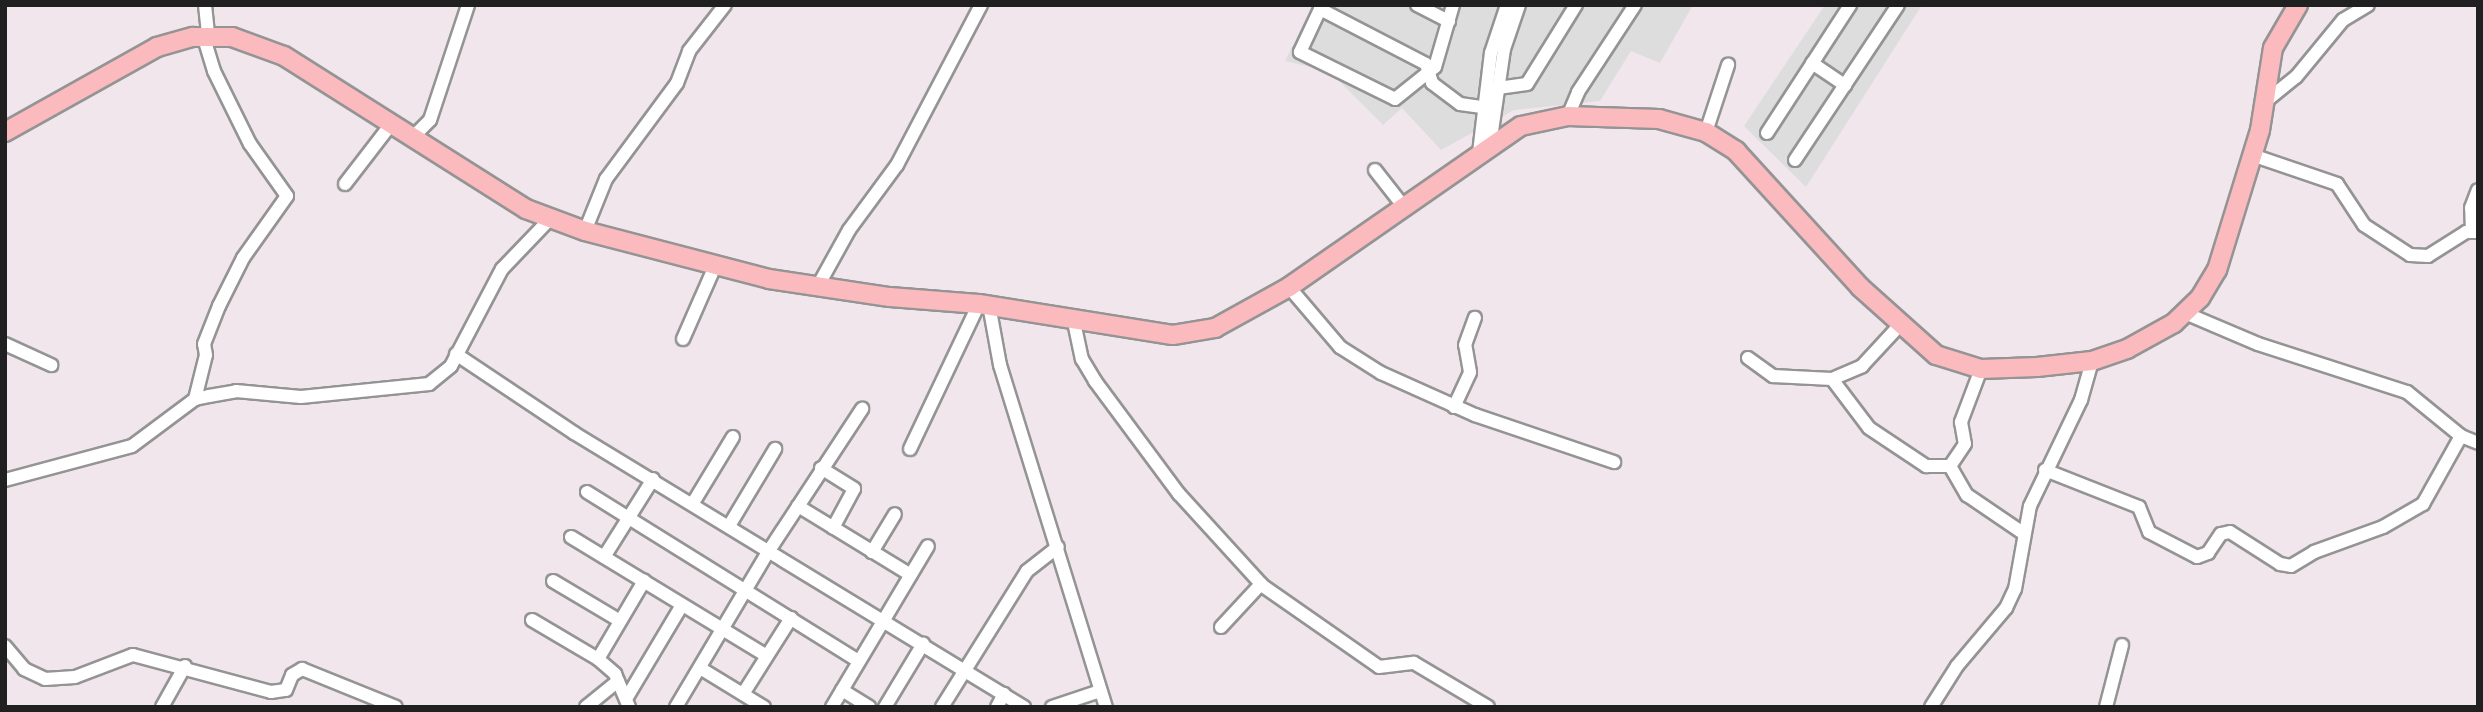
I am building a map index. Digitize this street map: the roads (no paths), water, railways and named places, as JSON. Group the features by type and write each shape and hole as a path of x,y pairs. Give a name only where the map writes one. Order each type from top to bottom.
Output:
{"street":[{"path":"418,134 468,5"},
{"path":"588,227 594,208 620,158 677,83 689,51 725,5"},
{"path":"820,280 829,262 897,164 981,5"},
{"path":"1417,5 1449,21"},
{"path":"1453,5 1439,57 1429,72 1395,99 1300,52 1321,7 1426,64 1429,72 1432,83 1461,104 1489,108"},
{"path":"1485,149 1491,53 1507,5"},
{"path":"1489,108 1498,88 1508,34 1520,5"},
{"path":"1498,88 1527,84 1576,5"},
{"path":"1569,112 1578,92 1635,5"},
{"path":"1767,133 1850,5"},
{"path":"1795,160 1898,5"},
{"path":"5,132 158,47 206,32 232,37 284,56 392,123 418,134 550,219 588,227 715,266 984,304 1158,335 1194,333 1215,328 1289,287 1401,205 1530,122 1569,112 1659,120 1707,126 1748,162 1900,326 1936,355 1981,369 2092,361 2127,349 2185,313 2217,270 2267,96 2273,48 2298,5"},
{"path":"2267,96 2297,77 2343,20 2368,5"},
{"path":"195,399 206,355 204,344 219,306 243,258 287,196 250,144 214,71 206,32 206,7"},
{"path":"1812,63 1845,85"},
{"path":"1707,126 1728,65"},
{"path":"345,184 392,123"},
{"path":"2252,155 2337,184 2364,225 2410,255 2428,256 2475,232 2471,208 2478,190"},
{"path":"1375,170 1401,205"},
{"path":"7,476 132,446 195,399 236,391 301,397 420,387 444,375 502,269 550,219"},
{"path":"683,339 715,266"},
{"path":"1289,287 1340,347 1393,379 1454,407 1614,462"},
{"path":"910,449 984,304"},
{"path":"984,304 1106,707"},
{"path":"2185,313 2258,344 2407,392 2461,436 2478,443"},
{"path":"1454,407 1470,372 1465,345 1475,318"},
{"path":"1074,322 1083,359 1094,381 1180,494 1261,584 1378,667 1415,663 1488,707"},
{"path":"1748,358 1773,376 1832,379 1861,366 1900,326"},
{"path":"5,345 51,365"},
{"path":"456,354 574,433 770,549 1024,707"},
{"path":"1931,707 1957,666 2006,608 2020,574 2023,533 2045,470 2081,400 2092,361"},
{"path":"1950,466 1965,444 1961,422 1981,369"},
{"path":"1832,379 1869,428 1926,466 1950,466"},
{"path":"676,707 770,549 862,409"},
{"path":"2045,470 2139,507 2149,532 2197,557 2205,556 2221,534 2230,532 2291,566 2314,552 2383,527 2423,504 2461,436"},
{"path":"693,503 733,437"},
{"path":"729,526 775,449"},
{"path":"1950,466 1967,495 2023,533"},
{"path":"821,468 854,489 833,528"},
{"path":"604,557 653,478"},
{"path":"587,492 859,661"},
{"path":"798,506 911,575"},
{"path":"872,551 895,514"},
{"path":"571,537 767,656"},
{"path":"832,707 928,546"},
{"path":"942,707 1027,570 1058,547"},
{"path":"553,581 620,621"},
{"path":"598,659 644,581"},
{"path":"1222,627 1261,584"},
{"path":"628,703 682,605"},
{"path":"743,694 791,618"},
{"path":"532,620 598,659 618,681 628,703"},
{"path":"885,707 923,644"},
{"path":"2106,707 2122,645"},
{"path":"5,646 24,669 45,679 75,677 133,654 281,692 295,672 302,669 396,707"},
{"path":"162,707 185,666"},
{"path":"699,668 764,707"},
{"path":"586,707 618,681"},
{"path":"842,690 869,707"},
{"path":"1052,707 1100,691"},
{"path":"997,707 1004,694"}]}
